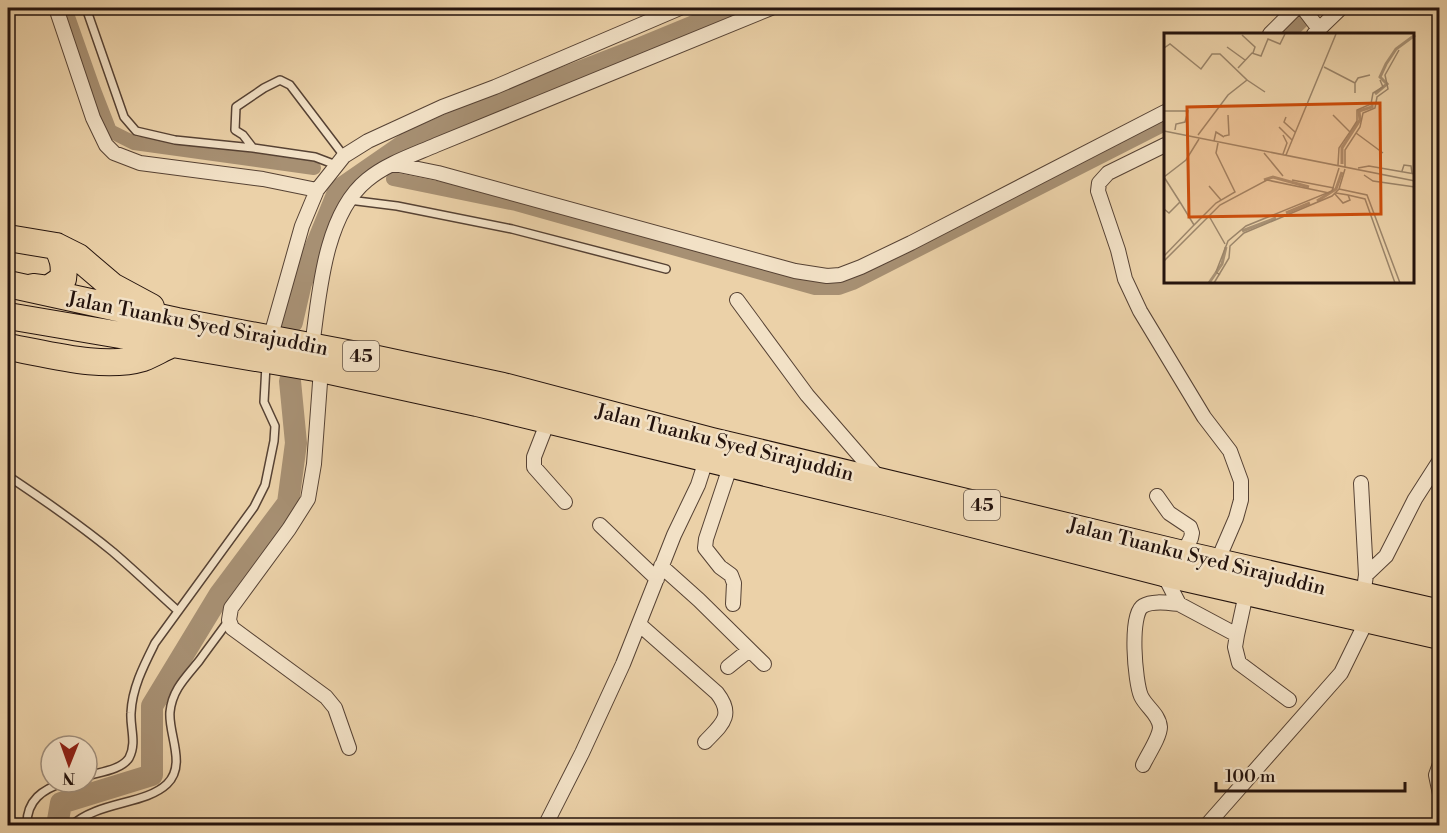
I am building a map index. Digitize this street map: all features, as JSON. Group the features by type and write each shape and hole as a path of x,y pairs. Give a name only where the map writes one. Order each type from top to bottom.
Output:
{"highway":[{"path":"8,238 56,246 78,257 112,286 175,333 143,357 120,362 86,360 8,347"},
{"path":"8,284 48,289 63,279 62,255 56,246"},
{"name":"Jalan Tuanku Syed Sirajuddin","path":"8,284 175,333 316,358 503,386 717,454 1163,573 1250,581 1366,597 1440,613"},
{"name":"Jalan Tuanku Syed Sirajuddin","path":"8,316 100,333 175,333"},
{"path":"86,360 112,349 112,341 100,333"},
{"name":"Jalan Tuanku Syed Sirajuddin","path":"316,358 548,421 717,454 880,480 1217,562 1250,581"},
{"name":"Jalan Tuanku Syed Sirajuddin","path":"1366,597 1440,636"}],"street":[{"path":"56,8 93,118 106,145 114,153 140,163 263,179 317,190"},
{"path":"268,349 302,226 317,190 340,161 368,141 442,107 495,87 680,8"},
{"path":"349,748 335,708 326,697 232,628 229,620 231,608 308,499 314,464 316,358 323,265 333,232 349,200 367,180 394,164 771,8"},
{"path":"1272,33 1308,18 1341,8"},
{"path":"394,164 438,172 795,271 827,276 840,275 861,267 911,243 1164,113"},
{"path":"1164,145 1108,173 1099,183 1098,191 1118,250 1125,279 1140,311 1204,417 1230,451 1241,481 1241,500 1236,518 1217,562"},
{"path":"737,300 807,395 880,480"},
{"path":"548,421 534,457 534,467 565,502"},
{"path":"545,825 601,713 695,491 717,454"},
{"path":"717,454 705,548 720,567 731,575 735,583 734,604"},
{"path":"1206,825 1341,673 1366,597 1415,499 1440,460"},
{"path":"1361,483 1366,597"},
{"path":"1157,496 1169,513 1190,527 1191,538 1183,554"},
{"path":"600,525 659,573 699,600 748,651 764,664"},
{"path":"1163,573 1179,604"},
{"path":"1250,581 1235,647 1239,663 1289,700"},
{"path":"1143,765 1160,727 1158,718 1141,697 1139,688 1136,664 1136,614 1141,607 1154,603 1179,604 1237,635"},
{"path":"640,625 717,693 724,703 725,719 705,742"},
{"path":"728,667 748,651"},
{"path":"1440,764 1436,775 1440,795"}],"lane":[{"path":"86,8 124,117 136,131 175,140 253,148 340,161"},
{"path":"253,148 243,135 235,130 236,107 264,88 280,81 290,85 340,161"},
{"path":"349,200 397,206 512,229 666,269"},
{"path":"99,773 119,767 128,759 134,743 131,714 134,694 147,658 178,611 254,507 265,485 273,455 275,426 264,402 268,349"},
{"path":"8,476 87,531 178,611"},
{"path":"70,825 92,812 156,792 169,782 175,768 176,756 170,714 172,699 179,684 229,620"},
{"path":"27,825 28,808 40,794"}],"waterway":[{"path":"65,8 110,131 134,143 314,168"},
{"path":"292,322 301,283 339,190 407,143 479,111 738,8"},
{"path":"1290,33 1315,8"},
{"path":"393,179 516,204 815,288 839,288 853,283 1164,125"},
{"path":"57,826 61,803 152,775 152,706 220,594 288,503 296,443 290,381"}]}
